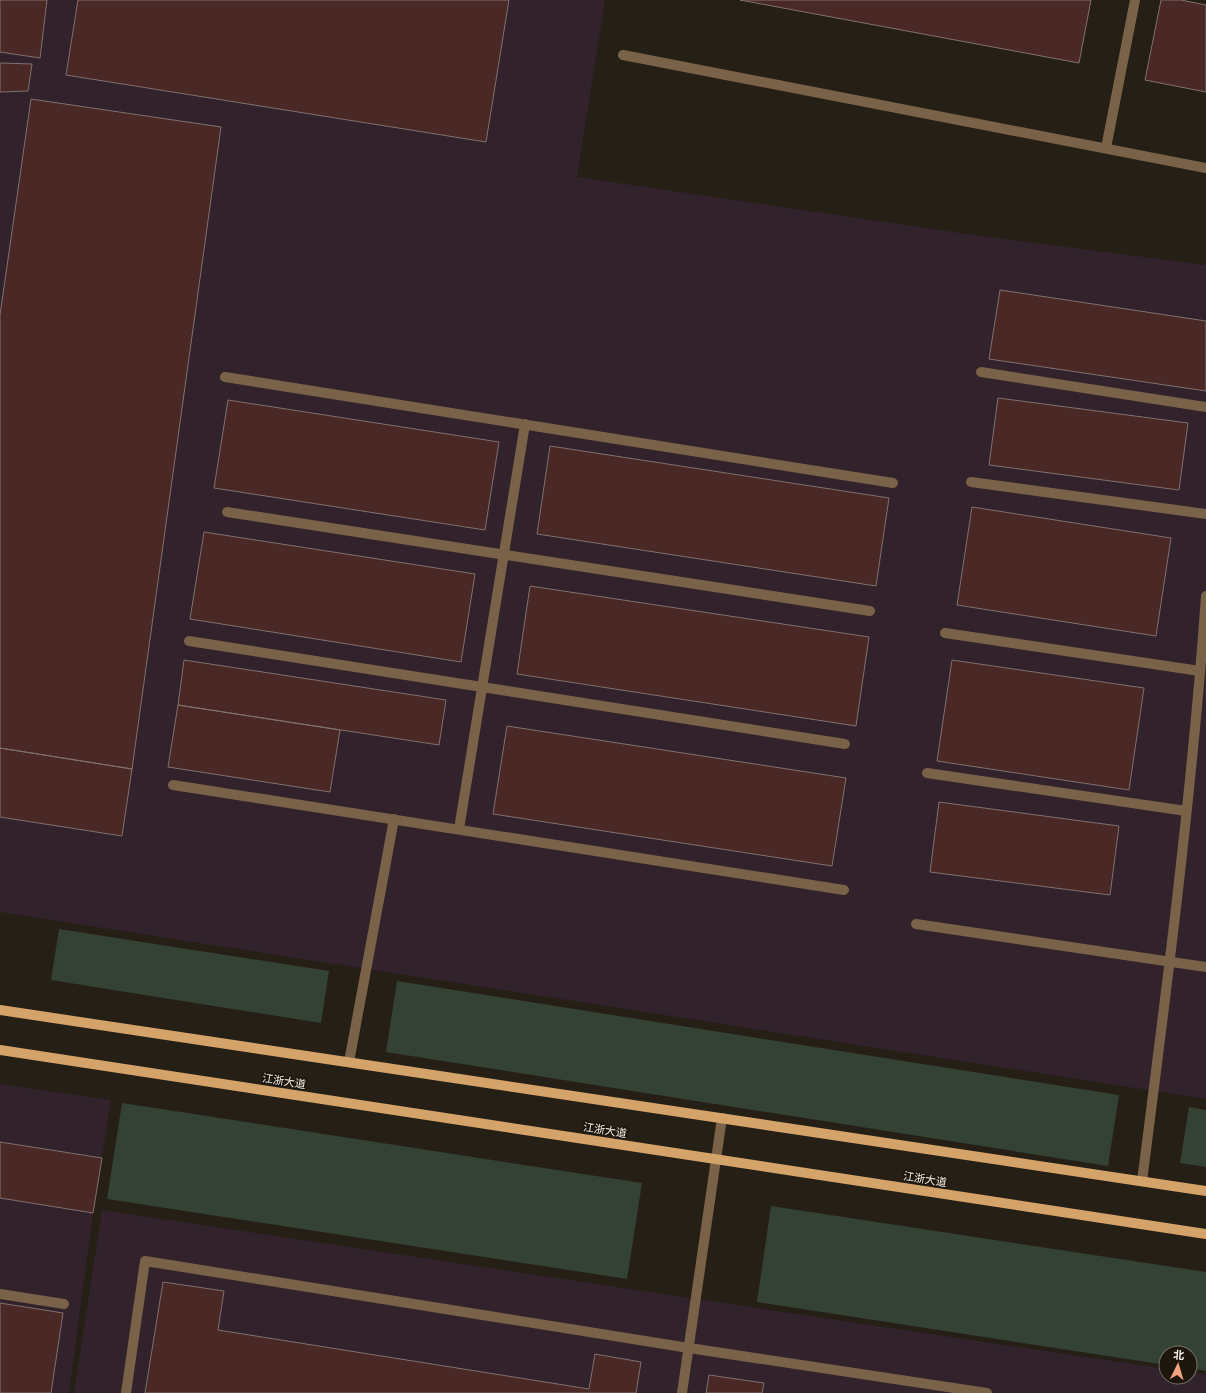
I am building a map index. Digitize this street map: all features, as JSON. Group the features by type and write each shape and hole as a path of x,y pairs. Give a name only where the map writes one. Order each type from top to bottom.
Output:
{"main road":[{"path":"0,1010 1206,1191"},
{"name":"江浙大道","path":"0,1050 1206,1234"}],"street":[{"path":"1106,148 1135,0"},
{"path":"623,55 1206,168"},
{"path":"981,372 1206,407"},
{"path":"225,377 893,483"},
{"path":"459,830 525,424"},
{"path":"971,482 1206,514"},
{"path":"227,512 870,611"},
{"path":"1142,1181 1170,961 1186,811 1202,707 1200,671 1206,596"},
{"path":"944,633 1200,671"},
{"path":"189,641 845,744"},
{"path":"927,773 1186,811"},
{"path":"173,785 844,890"},
{"path":"349,1062 394,819"},
{"path":"916,924 1206,966"},
{"path":"682,1393 722,1118"},
{"path":"126,1393 145,1261 689,1348 987,1393"},
{"path":"0,1294 64,1304"}],"shaded area":[{"path":"0,0 605,0 577,177 974,235 1206,265 1206,1099 0,912"},
{"path":"0,1084 111,1100 93,1213 69,1393 0,1393"},
{"path":"102,1210 1158,1368 1158,1385 1198,1385 1198,1374 1206,1375 1206,1393 74,1393"}],"green space":[{"path":"59,929 329,971 321,1023 51,980"},
{"path":"397,981 1119,1095 1108,1166 386,1052"},
{"path":"122,1103 642,1183 627,1279 107,1199"},
{"path":"1189,1107 1206,1110 1206,1167 1180,1163"},
{"path":"771,1206 1206,1272 1206,1371 1198,1370 1198,1345 1158,1345 1158,1364 757,1302"}],"building":[{"path":"0,0 47,0 40,58 0,52"},
{"path":"78,0 509,0 486,142 66,75"},
{"path":"740,0 1091,0 1079,63"},
{"path":"1161,0 1181,0 1206,5 1206,92 1145,80"},
{"path":"0,63 32,64 28,91 0,92"},
{"path":"31,99 221,127 132,769 0,748 0,315"},
{"path":"1000,290 1206,321 1206,391 989,359"},
{"path":"998,398 1188,423 1179,490 989,465"},
{"path":"228,400 499,442 485,530 214,488"},
{"path":"550,446 889,498 876,586 537,534"},
{"path":"972,507 1171,538 1156,636 957,605"},
{"path":"204,532 475,574 461,662 190,619"},
{"path":"530,586 869,637 856,726 517,674"},
{"path":"184,660 446,700 439,745 178,705"},
{"path":"952,660 1144,688 1129,790 937,761"},
{"path":"178,705 340,730 330,792 168,767"},
{"path":"507,726 846,778 832,866 493,814"},
{"path":"0,748 132,769 122,836 0,817"},
{"path":"939,802 1119,826 1110,895 930,872"},
{"path":"0,1142 102,1158 93,1213 0,1198"},
{"path":"163,1282 224,1291 218,1330 589,1389 595,1354 641,1362 636,1393 145,1393"},
{"path":"0,1303 63,1313 51,1393 0,1393"},
{"path":"709,1375 764,1383 762,1393 706,1393"}]}
